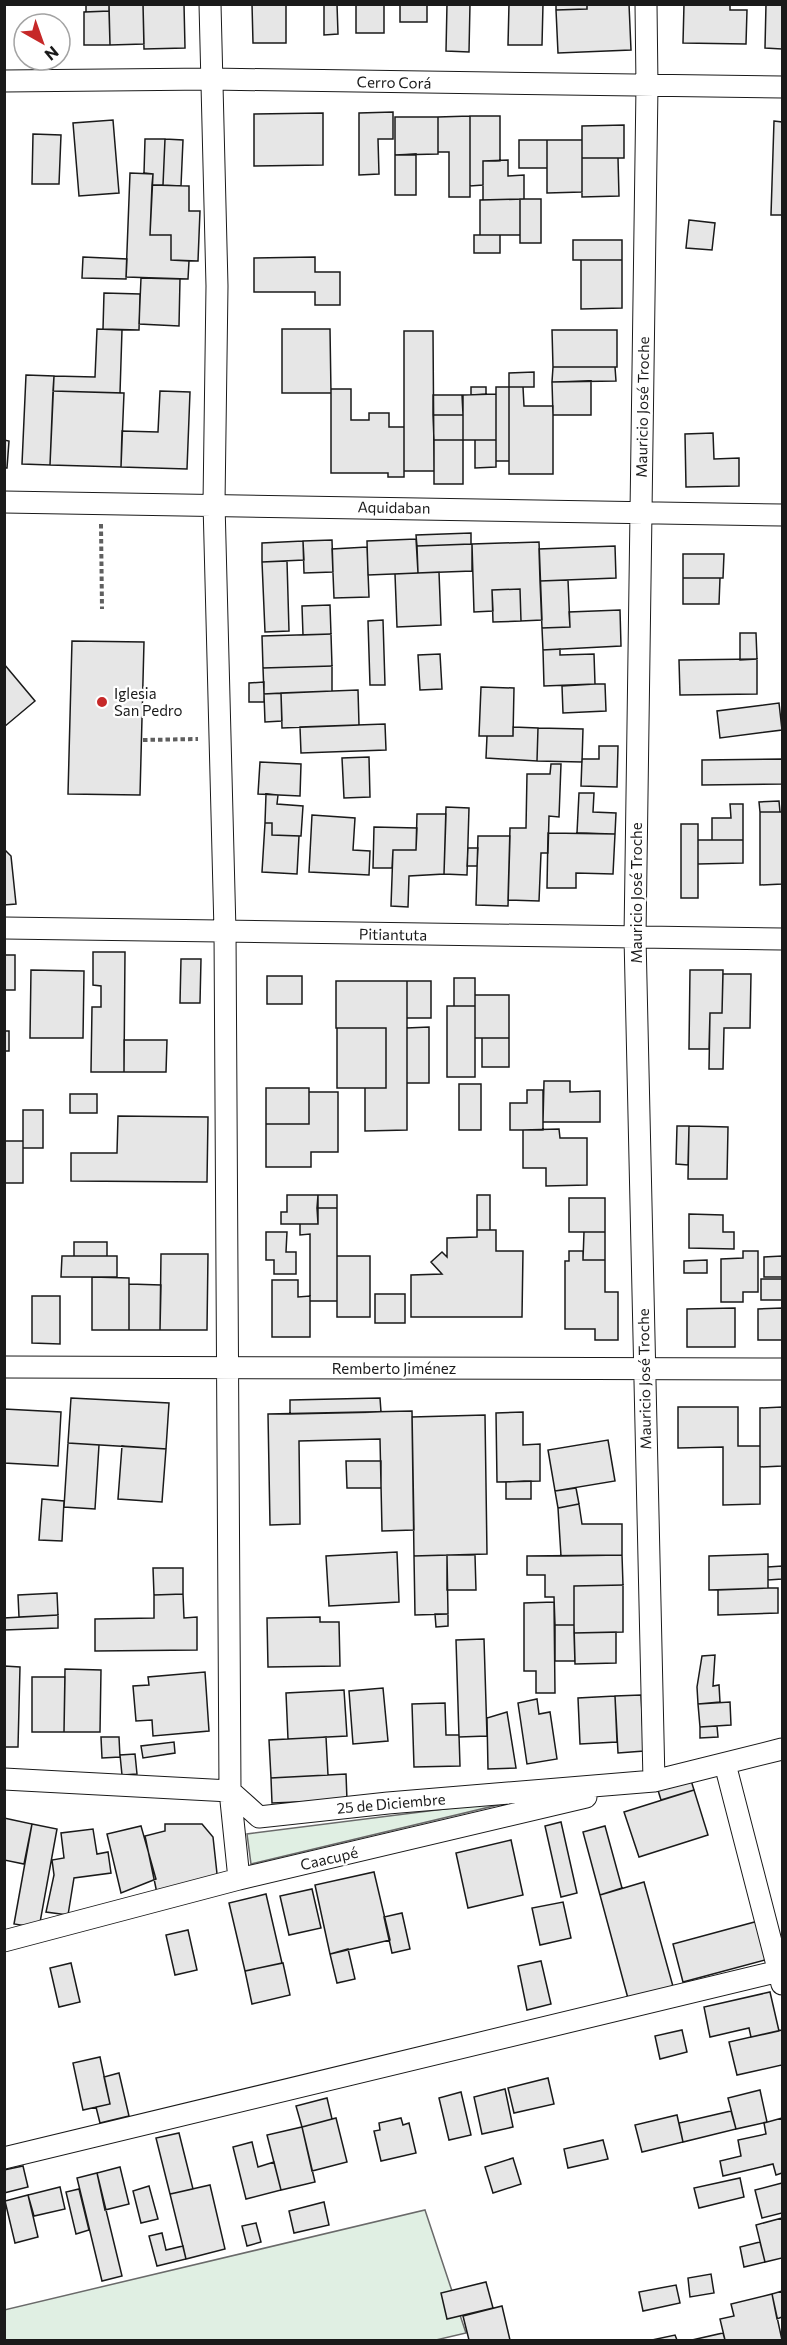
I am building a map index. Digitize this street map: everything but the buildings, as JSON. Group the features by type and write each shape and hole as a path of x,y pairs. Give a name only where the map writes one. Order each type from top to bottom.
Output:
{"street":[{"path":"210,4 210,79 217,286 214,503 225,931 230,1791 239,1879"},
{"name":"Mauricio José Troche","path":"646,4 647,86 635,937 654,1781"},
{"name":"Cerro Corá","path":"4,81 210,79 783,87"},
{"name":"Aquidaban","path":"4,502 214,503 783,515"},
{"name":"Pitiantuta","path":"4,928 783,939"},
{"name":"Remberto Jiménez","path":"4,1367 783,1369"},
{"name":"25 de Diciembre","path":"230,1791 259,1817 388,1803 654,1781 783,1749"},
{"path":"4,2158 781,1977 725,1764"},
{"path":"4,1779 230,1791"},
{"name":"Caacupé","path":"4,1941 239,1879 654,1781"}],"path":[{"path":"101,502 102,609"},
{"path":"143,740 220,739"}],"green space":[{"path":"523,1799 251,1864 247,1834"},
{"path":"425,2210 466,2333 436,2340 5,2340 4,2310"}],"place":[{"name":"Iglesia San Pedro","path":"102,702"}]}
